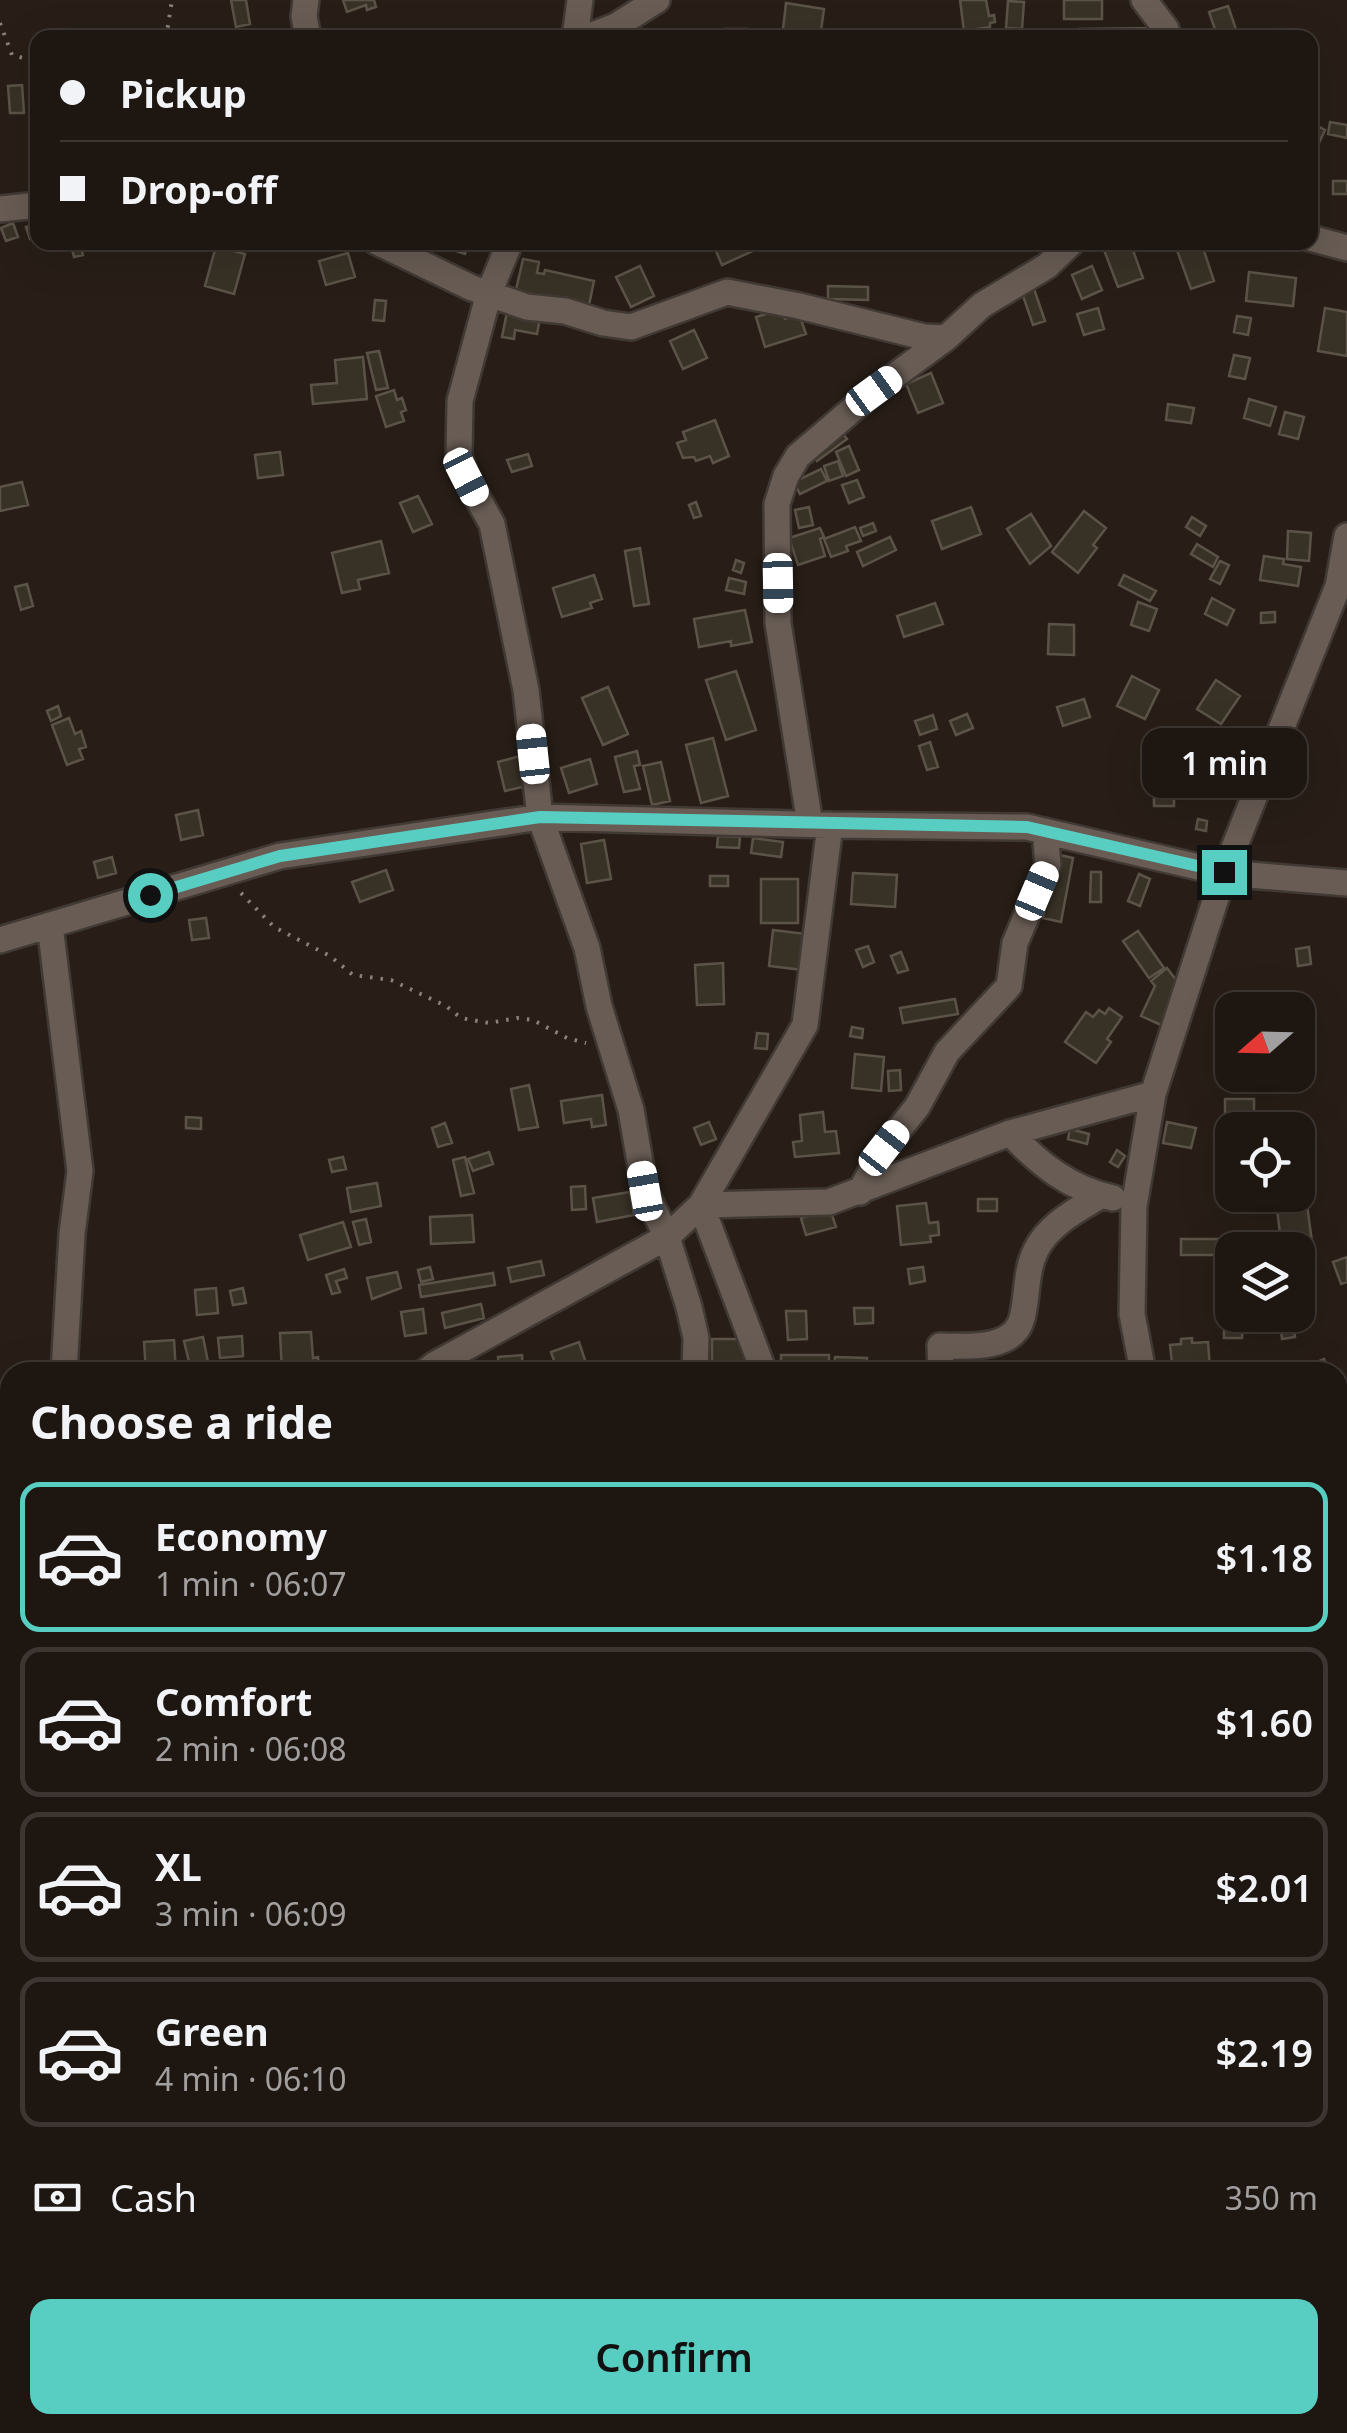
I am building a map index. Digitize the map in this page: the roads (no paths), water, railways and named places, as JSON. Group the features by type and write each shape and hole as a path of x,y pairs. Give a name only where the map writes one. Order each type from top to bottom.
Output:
{"street":[{"path":"306,0 307,30"},
{"path":"576,30 580,0"},
{"path":"606,30 657,0"},
{"path":"1144,0 1166,30"},
{"path":"0,209 30,206"},
{"path":"1318,240 1347,248"},
{"path":"394,250 527,307 565,311 602,323 631,327 727,292 924,337 946,338"},
{"path":"507,250 488,293 460,401 459,456 492,524 526,690 540,817 587,948 599,1006 632,1110 645,1191 667,1238 696,1338 696,1362"},
{"path":"438,1362 667,1238 701,1206 806,1025 820,825 778,623 777,504 786,476 798,456 874,391 946,338 982,305 1047,266 1064,250"},
{"path":"1141,1362 1132,1314 1134,1206 1152,1094 1224,872 1338,586 1347,536"},
{"path":"0,940 280,856 540,817 1027,827 1224,872 1347,883"},
{"path":"860,1192 884,1148 916,1107 948,1052 1009,986 1015,943 1048,864 1045,831"},
{"path":"50,925 80,1172 65,1362"},
{"path":"701,1206 830,1202 1010,1133 1152,1094"},
{"path":"1010,1133 1042,1167 1100,1196 1134,1206"},
{"path":"941,1362 940,1346 992,1345 1022,1322 1024,1292 1036,1250 1062,1219 1100,1196"},
{"path":"701,1206 760,1362"}]}
